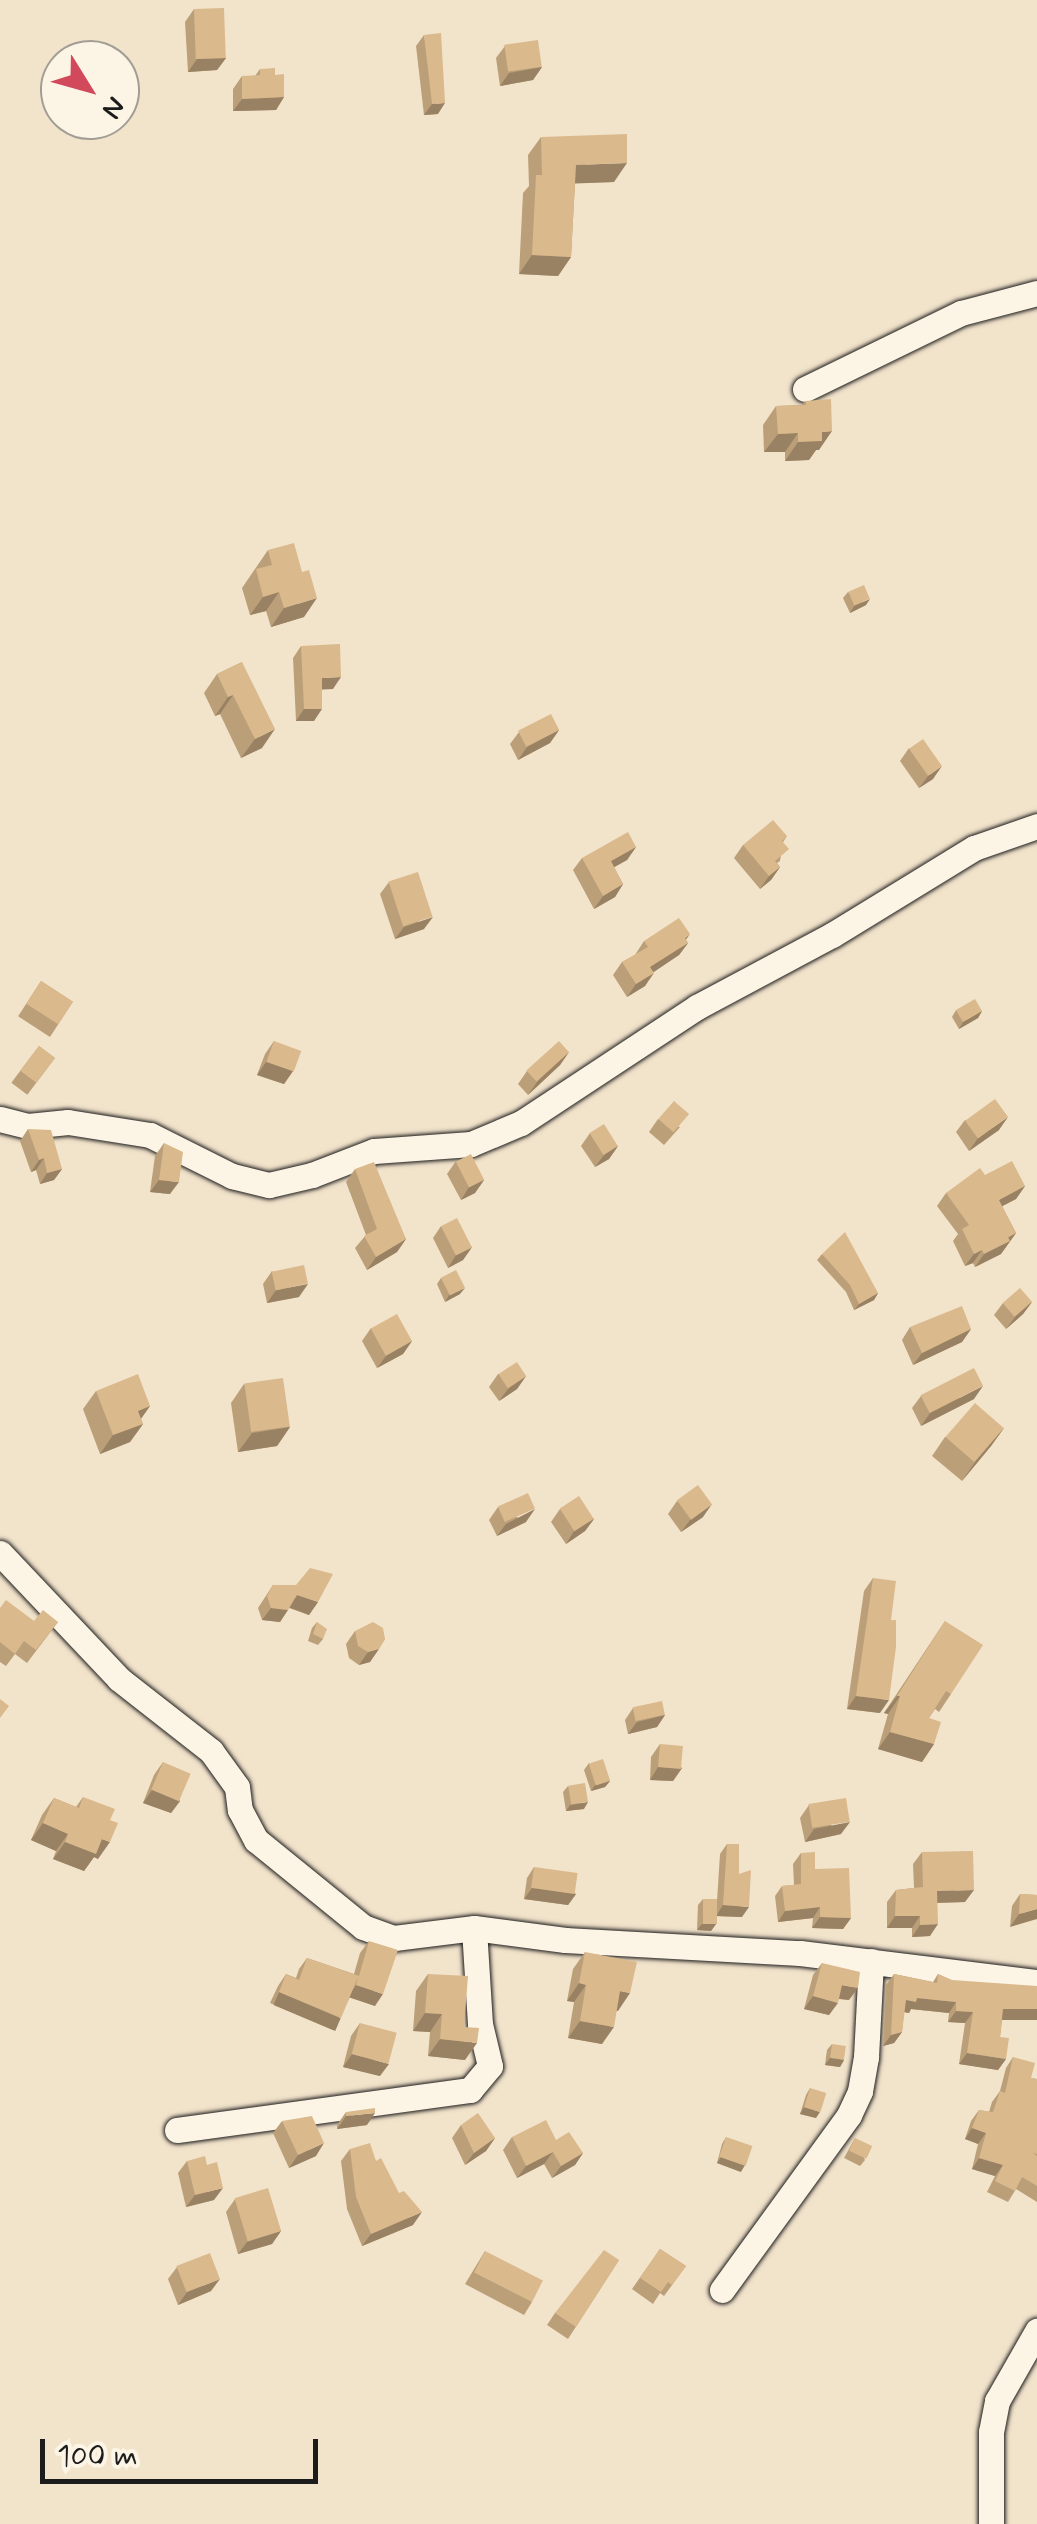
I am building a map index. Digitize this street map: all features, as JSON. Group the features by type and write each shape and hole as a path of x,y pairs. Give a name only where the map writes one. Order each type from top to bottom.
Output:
{"street":[{"path":"805,389 961,312 1037,292"},
{"path":"0,1119 28,1126 68,1122 150,1135 232,1176 269,1184 312,1175 374,1150 471,1144 521,1123 697,1007 832,936 974,848 1037,826"},
{"path":"0,1553 120,1679 211,1751 236,1787 240,1810 256,1840 363,1927 394,1938 474,1928 565,1940 872,1961 1037,1982"},
{"path":"177,2130 470,2090 490,2066 480,2024 474,1928"},
{"path":"722,2290 850,2116 860,2092 866,2057 872,1961"},
{"path":"991,2524 991,2432 997,2401 1037,2330"}],"building":[{"path":"224,8 226,58 196,59 194,9"},
{"path":"441,33 445,103 432,104 424,35"},
{"path":"538,40 542,67 508,71 504,45"},
{"path":"275,68 275,75 284,74 284,97 242,99 242,76 260,75 260,69"},
{"path":"627,134 627,163 576,165 571,257 532,255 536,175 542,175 541,137"},
{"path":"831,399 832,431 822,432 822,441 798,442 798,433 778,434 776,406"},
{"path":"294,543 302,572 309,570 317,598 284,608 279,592 263,597 256,569 272,565 268,550"},
{"path":"864,585 870,599 854,605 848,592"},
{"path":"340,644 341,677 322,678 322,709 304,709 301,646"},
{"path":"242,662 275,729 255,739 233,695 228,697 217,674"},
{"path":"551,714 559,730 526,747 518,731"},
{"path":"923,739 942,766 928,776 909,749"},
{"path":"773,820 787,836 782,841 789,849 775,861 780,867 769,876 743,845"},
{"path":"628,832 636,847 611,861 623,884 603,896 582,858"},
{"path":"418,872 433,917 403,926 389,882"},
{"path":"679,918 690,934 685,938 688,943 650,967 654,973 636,984 622,962 648,947 644,941"},
{"path":"41,981 73,1002 58,1024 26,1004"},
{"path":"975,999 982,1011 963,1022 956,1010"},
{"path":"274,1041 301,1051 294,1072 266,1062"},
{"path":"559,1041 569,1052 536,1082 526,1070"},
{"path":"39,1046 55,1058 36,1083 20,1071"},
{"path":"995,1099 1008,1117 978,1139 965,1121"},
{"path":"674,1101 689,1114 673,1132 658,1119"},
{"path":"604,1124 618,1146 603,1155 590,1133"},
{"path":"28,1129 51,1130 62,1169 47,1173 44,1158 39,1160"},
{"path":"164,1143 183,1152 179,1182 159,1180"},
{"path":"471,1154 484,1180 469,1188 456,1162"},
{"path":"1012,1161 1025,1186 999,1200 1016,1233 1008,1237 1010,1241 984,1254 982,1250 974,1254 962,1229 969,1225 946,1193 980,1168 985,1175"},
{"path":"374,1162 406,1239 376,1257 364,1236 377,1229 355,1169"},
{"path":"457,1218 472,1247 456,1256 441,1226"},
{"path":"845,1232 878,1293 859,1304 850,1285 822,1254"},
{"path":"304,1265 308,1284 276,1290 272,1272"},
{"path":"456,1270 465,1288 450,1296 441,1278"},
{"path":"1020,1288 1032,1302 1014,1317 1003,1303"},
{"path":"962,1306 971,1329 922,1353 910,1327"},
{"path":"397,1314 412,1341 386,1356 371,1329"},
{"path":"517,1362 526,1376 508,1388 499,1374"},
{"path":"974,1368 983,1386 930,1413 921,1395"},
{"path":"138,1374 150,1406 138,1411 143,1424 113,1435 96,1391"},
{"path":"283,1378 290,1427 251,1432 244,1383"},
{"path":"975,1403 1004,1428 974,1462 945,1437"},
{"path":"698,1485 712,1504 691,1520 677,1500"},
{"path":"528,1493 535,1509 505,1522 498,1506"},
{"path":"579,1496 594,1519 574,1531 560,1509"},
{"path":"310,1568 333,1574 318,1602 297,1595 288,1610 271,1608 267,1596 273,1585 296,1585"},
{"path":"873,1578 896,1581 891,1620 896,1620 896,1647 889,1700 856,1696"},
{"path":"6,1600 34,1621 43,1610 58,1622 36,1650 24,1641 15,1654 0,1642 0,1608"},
{"path":"945,1621 983,1645 951,1694 946,1691 929,1718 941,1722 934,1744 890,1732 897,1696"},
{"path":"317,1622 327,1629 323,1639 313,1634"},
{"path":"373,1622 383,1628 385,1639 379,1649 368,1652 358,1646 355,1631"},
{"path":"0,1699 9,1706 0,1718"},
{"path":"662,1701 665,1715 636,1721 633,1707"},
{"path":"660,1744 683,1746 681,1769 658,1767"},
{"path":"603,1759 610,1781 596,1786 589,1764"},
{"path":"163,1762 191,1774 179,1801 151,1790"},
{"path":"585,1783 588,1802 571,1804 568,1786"},
{"path":"83,1797 115,1809 110,1820 118,1823 110,1842 102,1839 96,1854 65,1842 68,1834 43,1823 54,1798 79,1808"},
{"path":"846,1798 850,1822 812,1828 808,1804"},
{"path":"727,1844 739,1844 739,1874 751,1870 749,1907 723,1905"},
{"path":"973,1851 974,1890 937,1891 938,1924 920,1925 920,1916 895,1916 896,1890 923,1887 922,1852"},
{"path":"815,1852 815,1869 849,1868 851,1918 820,1917 820,1907 785,1911 782,1886 801,1884 801,1853"},
{"path":"534,1867 578,1873 575,1894 531,1888"},
{"path":"1020,1894 1037,1895 1037,1909 1019,1914"},
{"path":"703,1899 717,1899 717,1924 703,1924"},
{"path":"369,1941 398,1950 383,1994 356,1985 358,1977 341,2018 279,1992 286,1974 299,1980 307,1958 359,1976"},
{"path":"585,1952 637,1962 630,1993 620,1991 614,2027 580,2021 586,1985 579,1983"},
{"path":"822,1963 860,1972 858,1988 842,1985 838,2003 813,1996"},
{"path":"428,1974 468,1976 464,2027 479,2028 477,2043 440,2039 442,2014 425,2013"},
{"path":"894,1974 937,1983 938,1974 952,1980 1037,1986 1037,2009 1003,2009 1000,2037 1009,2038 1006,2059 967,2053 973,2012 956,2011 956,2002 906,2000 902,2032 891,2035"},
{"path":"360,2023 397,2033 388,2064 352,2054"},
{"path":"832,2044 846,2046 844,2060 830,2058"},
{"path":"1013,2057 1035,2063 1031,2078 1037,2079 1037,2154 1033,2153 1037,2156 1037,2186 1022,2177 1015,2191 995,2181 1003,2165 979,2158 986,2133 972,2128 979,2110 993,2112 1000,2091 1005,2093"},
{"path":"810,2088 826,2093 820,2112 804,2107"},
{"path":"375,2108 375,2113 346,2116 346,2112"},
{"path":"478,2113 495,2138 474,2153 461,2125"},
{"path":"312,2116 324,2143 298,2155 282,2121"},
{"path":"546,2120 556,2140 569,2132 583,2153 561,2166 553,2152 526,2166 512,2137"},
{"path":"726,2137 752,2146 746,2166 719,2157"},
{"path":"855,2138 872,2146 866,2159 849,2151"},
{"path":"370,2143 376,2161 381,2158 399,2193 404,2191 422,2212 371,2234 356,2197 350,2149"},
{"path":"205,2156 207,2165 217,2162 223,2188 195,2195 187,2161"},
{"path":"268,2188 281,2231 248,2241 235,2198"},
{"path":"660,2249 686,2266 672,2285 668,2282 661,2292 640,2278"},
{"path":"604,2250 619,2260 576,2327 555,2313"},
{"path":"485,2251 543,2281 532,2302 474,2272"},
{"path":"210,2253 220,2279 186,2292 176,2266"}]}
